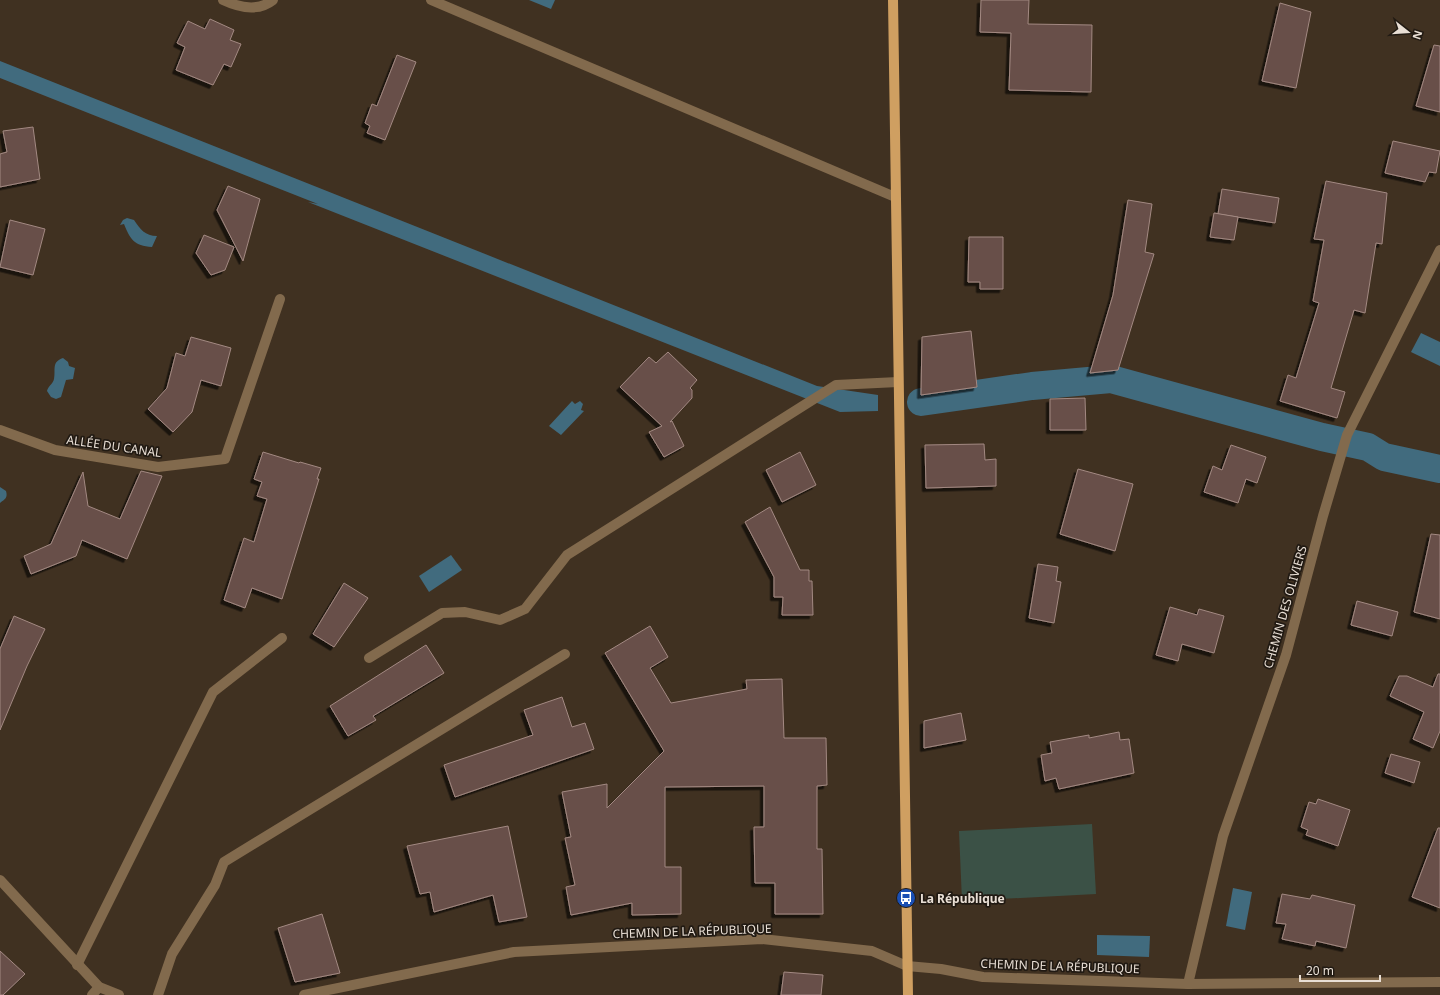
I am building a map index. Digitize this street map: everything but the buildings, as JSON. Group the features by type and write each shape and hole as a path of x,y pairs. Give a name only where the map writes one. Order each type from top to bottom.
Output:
{"main road":[{"path":"893,0 908,995"}],"street":[{"path":"223,0 238,7 265,7 274,0"},
{"path":"431,0 896,197"},
{"name":"CHEMIN DES OLIVIERS","path":"1188,984 1223,836 1286,655 1347,435 1440,250"},
{"name":"ALLÉE DU CANAL","path":"0,430 55,450 158,468 225,459 280,299"},
{"path":"369,658 442,613 465,612 500,620 525,609 567,555 836,385 898,382"},
{"path":"77,965 213,692 282,638"},
{"path":"158,995 172,954 215,885 224,862 565,654"},
{"path":"0,880 77,965 95,991 119,995"},
{"name":"CHEMIN DE LA RÉPUBLIQUE","path":"304,995 514,952 762,939 872,951 907,966 941,969 983,977 1188,984 1440,982"}],"green space":[{"path":"1092,824 1096,894 962,901 959,831"}],"water":[{"path":"529,0 555,0 551,9"},
{"path":"0,61 817,386 878,395 878,411 840,412 308,202 318,204 0,78"},
{"path":"127,218 134,220 141,229 149,235 157,236 152,247 141,245 131,238 124,224 120,225 123,220"},
{"path":"1421,333 1440,342 1440,366 1411,352"},
{"path":"63,358 68,362 69,366 75,368 73,379 66,380 61,397 56,399 51,397 47,391 54,379 55,364"},
{"path":"572,401 575,404 580,401 583,404 581,410 584,411 561,435 549,426"},
{"path":"0,487 6,491 7,495 6,498 0,503"},
{"path":"451,555 462,570 429,592 419,576"},
{"path":"1233,888 1252,892 1245,930 1226,926"},
{"path":"1097,935 1150,936 1149,957 1097,955"}],"waterway":[{"path":"921,402 1032,386 1111,379 1322,437 1368,447 1384,457 1440,469"}],"place":[{"name":"La République","path":"906,898"}]}
